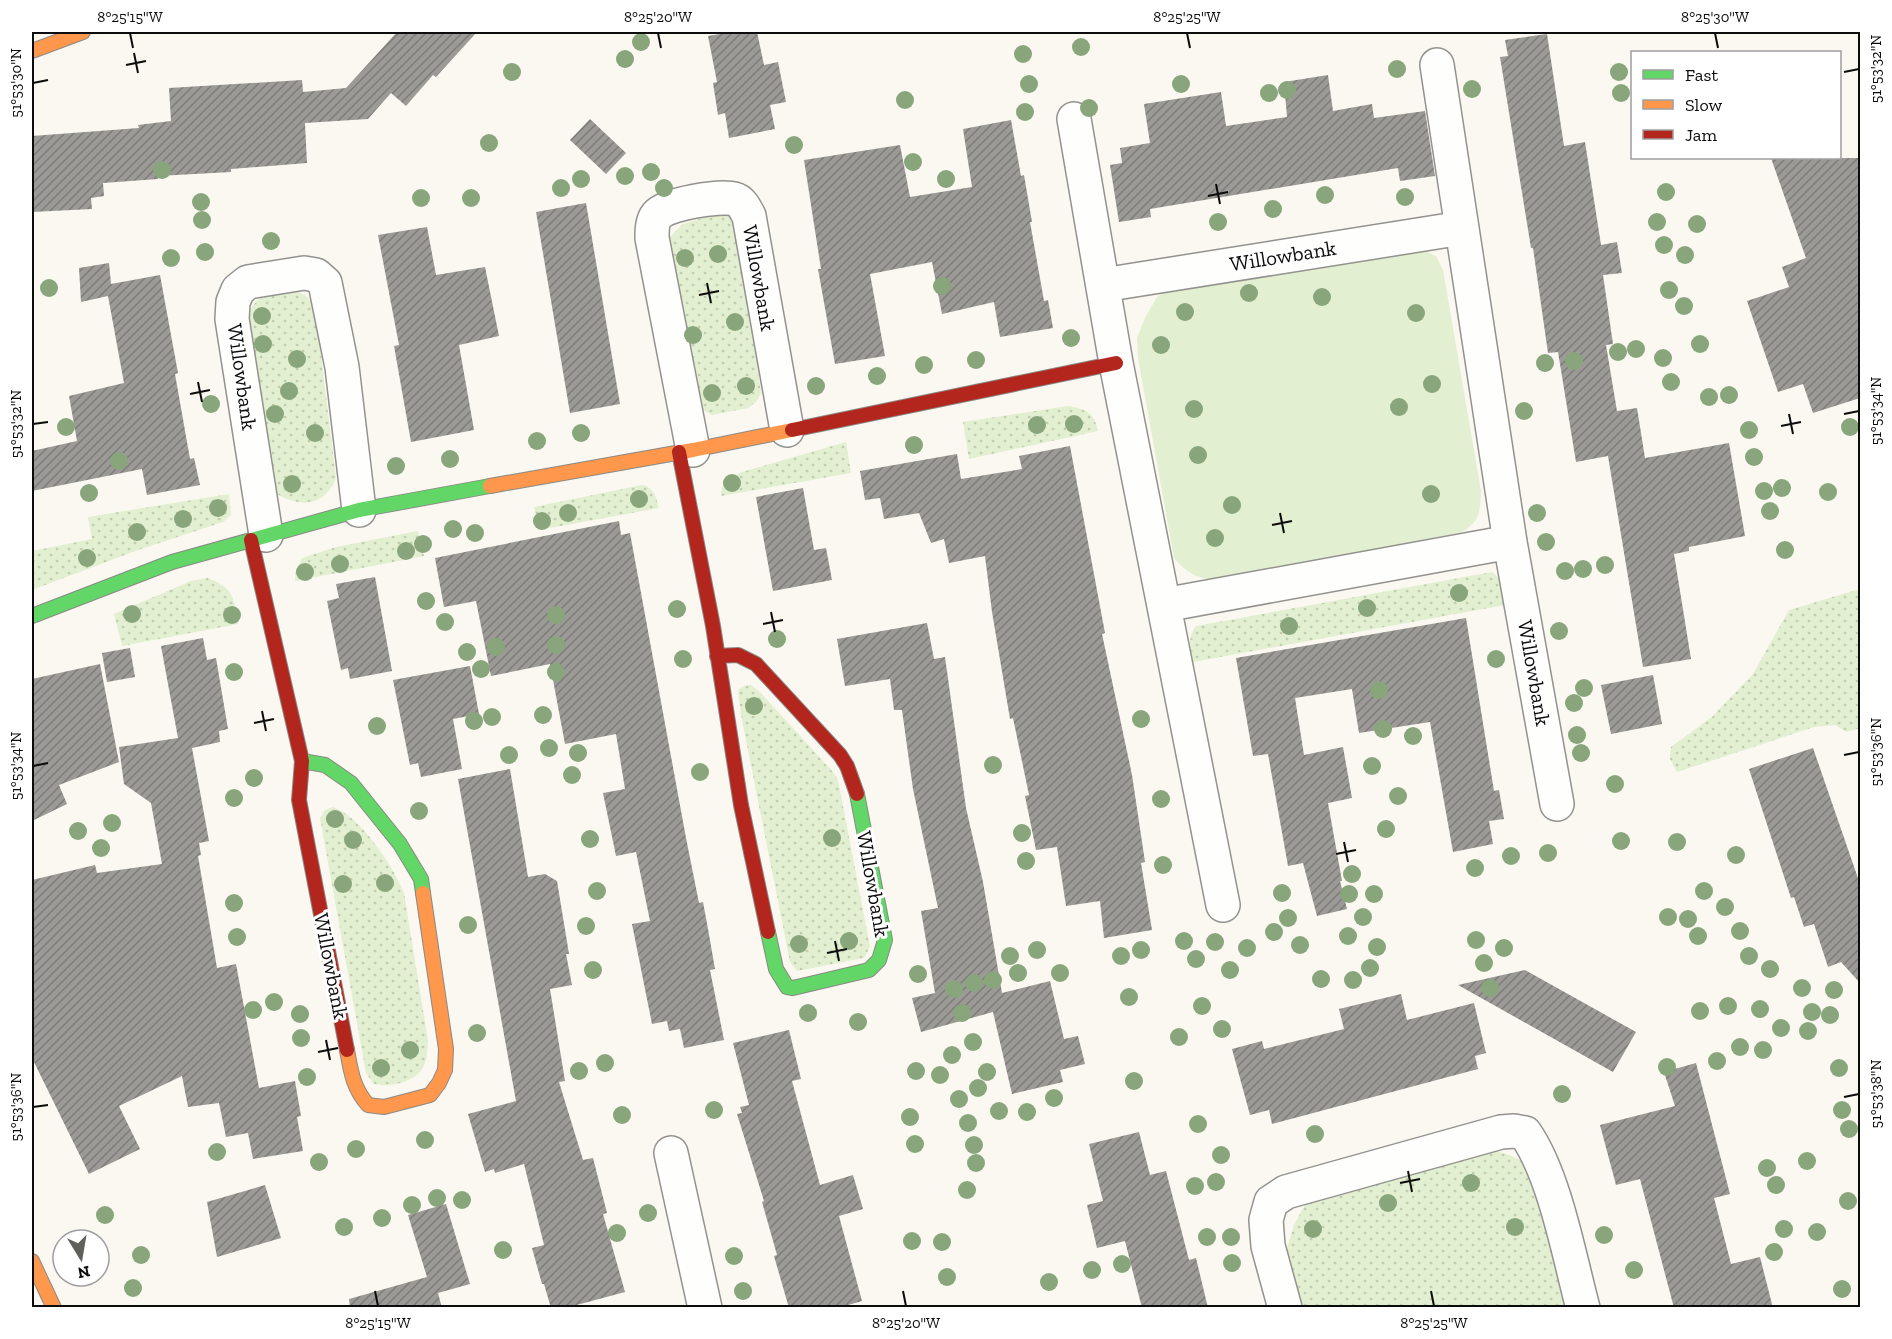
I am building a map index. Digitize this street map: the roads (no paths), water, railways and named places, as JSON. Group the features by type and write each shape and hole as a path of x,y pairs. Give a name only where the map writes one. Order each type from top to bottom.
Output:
{"street":[{"path":"32,51 62,42 83,32"},
{"name":"Willowbank","path":"1437,65 1510,542 1557,804"},
{"path":"1074,119 1116,363 1223,905"},
{"name":"Willowbank","path":"717,656 740,654 756,664 833,747 847,766 857,793 885,940 879,960 869,970 793,988 788,987 782,981 776,969 741,806 717,656 686,451 652,238 657,215 668,207 722,197 736,199 744,205 749,216 786,430"},
{"name":"Willowbank","path":"1103,285 1462,228"},
{"name":"Willowbank","path":"302,761 325,765 351,783 400,844 421,879 446,1049 445,1070 440,1083 430,1095 384,1107 368,1105 358,1094 348,1061 299,800 302,761 258,537 232,319 233,302 238,290 248,282 304,273 316,275 325,283 342,367 359,510"},
{"path":"32,616 172,562 359,510 686,451 1116,363"},
{"path":"1164,605 1510,542"},
{"path":"1285,1308 1268,1246 1266,1220 1271,1202 1286,1192 1501,1132 1514,1131 1525,1133 1540,1159 1583,1308"},
{"path":"671,1153 705,1308"},
{"path":"32,1261 54,1308"}]}
